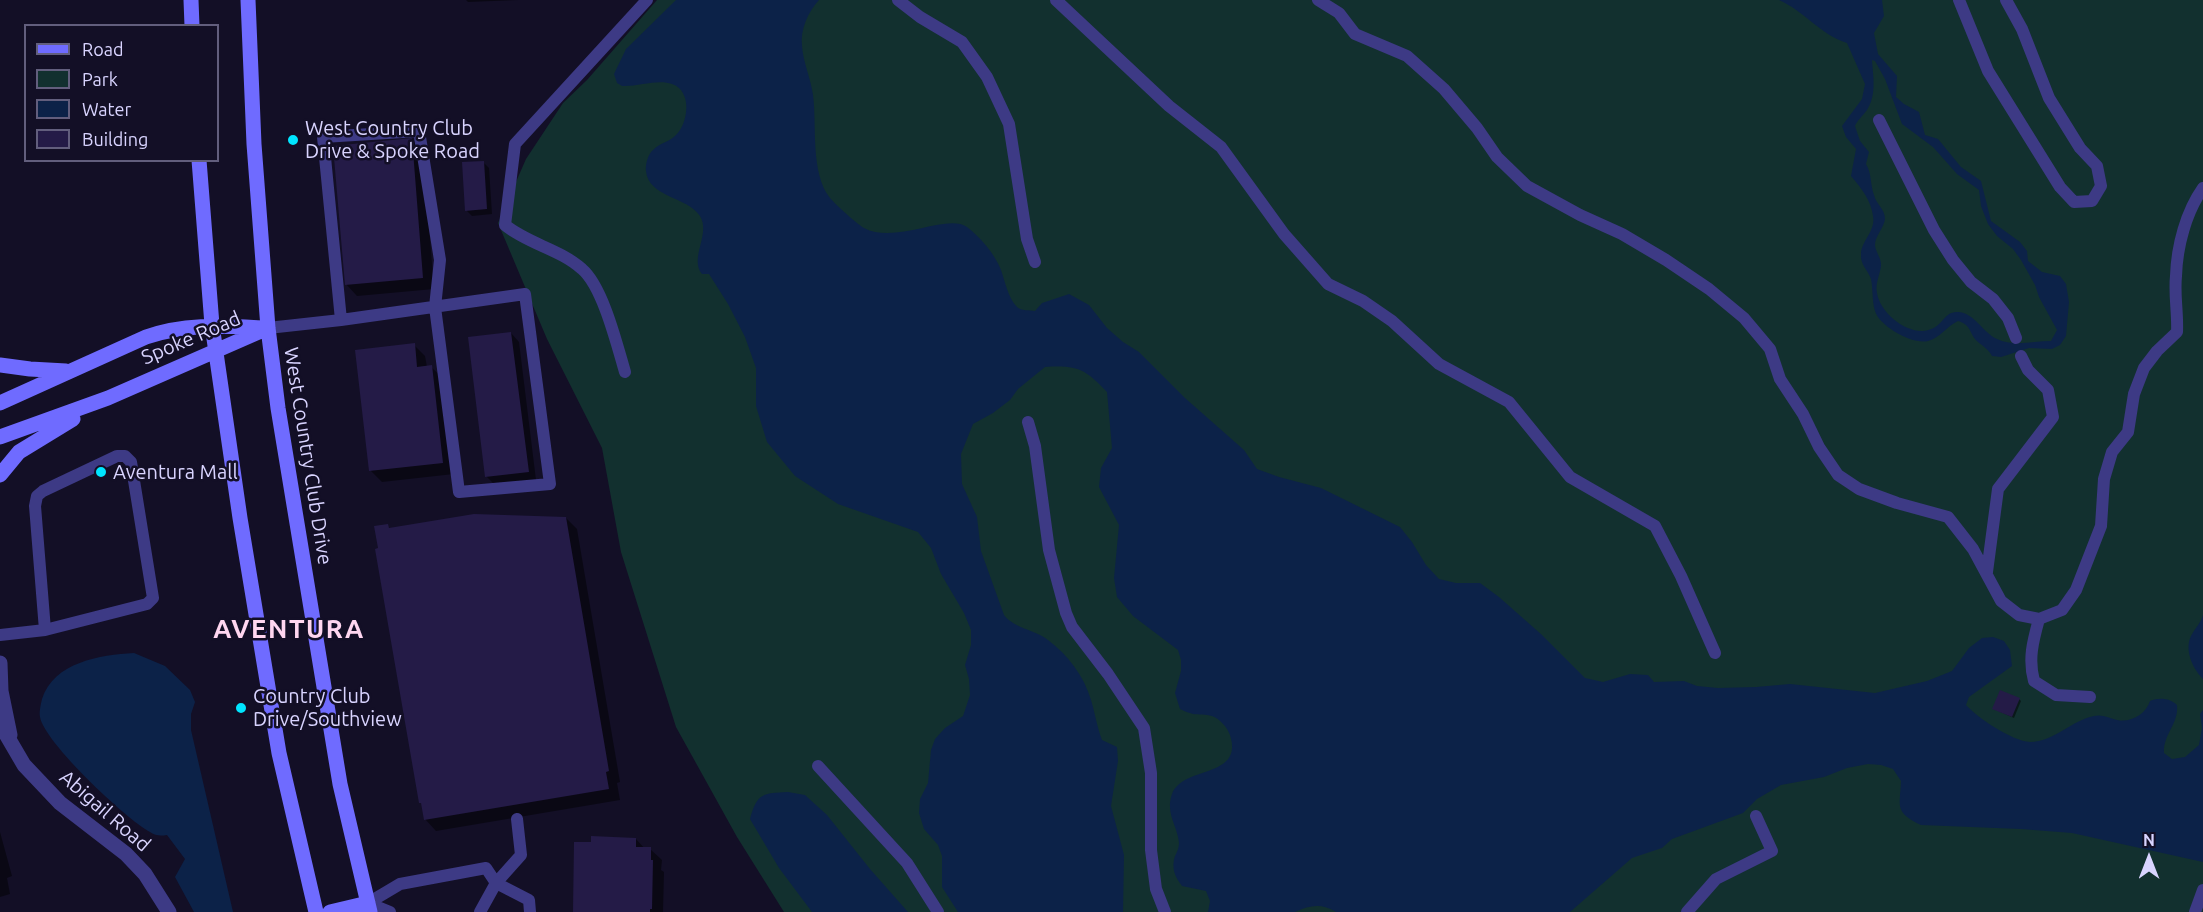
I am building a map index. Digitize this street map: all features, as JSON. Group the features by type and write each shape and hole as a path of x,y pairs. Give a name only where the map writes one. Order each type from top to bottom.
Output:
{"street":[{"path":"191,0 192,24"},
{"name":"West Country Club Drive","path":"248,0 254,132 268,328 278,408 340,784 369,907"},
{"path":"199,162 215,351 273,722 316,912"},
{"name":"Spoke Road","path":"0,403 157,333 212,325 268,328"},
{"name":"Spoke Road","path":"0,438 108,398 268,328"},
{"path":"0,365 72,371"},
{"path":"0,475 11,460 27,446 108,398"},
{"name":"Abigail Road","path":"0,663 1,690 11,744"},
{"name":"Abigail Road","path":"0,724 24,765 60,803 126,854 145,874 169,912"},
{"path":"330,912 369,907"}],"lane":[{"path":"625,372 610,324 594,285 583,269 557,253 518,235 505,225 515,144 647,0"},
{"path":"898,0 920,17 962,42 987,77 1009,124 1027,239 1035,262"},
{"path":"1056,0 1169,106 1221,147 1284,234 1328,284 1363,301 1392,321 1439,364 1509,402 1570,477 1655,526 1681,576 1715,653"},
{"path":"1318,0 1338,13 1354,34 1407,56 1444,89 1477,128 1497,157 1527,186 1622,234 1709,288 1744,318 1770,349 1779,379 1803,414 1819,447 1838,475 1859,489 1897,503 1948,517 1973,549 2001,601 2019,615 2038,619 2062,610 2076,590 2101,526 2104,478 2112,452 2128,432 2134,394 2144,368 2157,351 2177,332 2176,274 2181,242 2192,204 2203,188"},
{"path":"1959,0 1988,71 2060,188 2074,202 2092,201 2101,186 2097,166 2080,147 2049,98 2022,29 2006,0"},
{"path":"1879,120 1934,230 1953,260 1971,282 1993,299 2008,318 2016,338"},
{"path":"268,328 341,320 435,307 525,294 550,484 459,492 435,307 440,260 419,130 322,137 341,320"},
{"path":"1987,572 1998,489 2053,417 2048,390 2028,370 2021,356"},
{"path":"1028,422 1035,446 1049,550 1065,613 1072,627 1108,674 1144,728 1151,772 1151,850 1156,889 1165,912"},
{"path":"0,636 45,630 147,604 153,598 131,462 125,456 117,456 37,496 35,506 45,630"},
{"path":"2038,619 2032,642 2030,666 2034,681 2056,694 2090,697"},
{"path":"818,766 907,863 938,912"},
{"path":"1687,912 1716,879 1772,851 1756,816"},
{"path":"480,912 496,883 521,855 517,819"},
{"path":"369,907 400,884 486,868 496,883 529,900 530,912"},
{"path":"2195,912 2203,890"},
{"path":"369,907 390,912"}],"green space":[{"path":"657,0 2203,0 2203,912 784,912 737,837 676,727 621,552 602,448 547,339 498,223 526,159 563,103 587,80"}],"water":[{"path":"676,0 819,0 811,10 804,28 803,52 813,95 819,176 830,198 846,214 864,228 877,232 891,233 947,224 967,227 995,258 1011,299 1019,308 1035,311 1042,303 1069,294 1089,305 1107,328 1139,352 1185,398 1244,450 1257,469 1321,488 1400,527 1426,565 1439,579 1456,583 1480,583 1542,635 1585,678 1603,682 1630,674 1648,675 1654,682 1684,681 1697,686 1718,688 1790,684 1875,693 1927,681 1952,671 1969,648 1982,638 1993,637 2004,641 2010,650 2012,666 1969,697 1966,705 1996,728 2014,738 2030,742 2039,741 2094,716 2122,721 2133,719 2145,710 2150,701 2164,699 2177,705 2176,718 2164,746 2164,753 2172,759 2185,757 2199,745 2202,728 2200,714 2203,710 2203,862 2072,833 1921,825 1906,816 1901,808 1901,781 1893,769 1868,764 1847,768 1824,777 1781,785 1757,799 1743,813 1672,839 1662,848 1632,858 1570,912 1336,912 1326,907 1316,906 1295,912 1208,912 1210,901 1206,891 1182,886 1174,872 1173,864 1179,843 1170,801 1178,785 1221,765 1228,759 1232,749 1230,735 1215,717 1193,714 1180,709 1175,693 1181,671 1178,650 1133,616 1117,597 1114,578 1119,525 1099,487 1101,468 1112,448 1107,392 1093,378 1080,370 1045,367 1018,389 1010,400 973,424 961,454 962,484 977,517 981,551 1004,615 1008,620 1048,640 1069,659 1080,674 1088,691 1102,740 1117,747 1118,761 1111,806 1124,855 1123,912 958,912 942,887 942,856 938,845 924,829 919,813 920,799 928,783 931,750 935,739 945,728 963,716 970,695 965,665 971,645 971,630 964,613 941,574 931,548 918,532 838,504 795,476 767,442 756,406 756,368 745,337 709,274 702,274 699,268 703,230 700,216 687,205 661,192 648,180 647,160 651,152 674,137 680,130 686,116 686,100 679,88 672,84 622,86 617,83 614,74 626,49"},
{"path":"1779,0 1882,0 1884,16 1874,33 1878,54 1897,76 1896,97 1919,112 1925,135 1938,139 1961,167 1981,181 1991,221 2020,242 2027,251 2028,261 2042,272 2060,276 2066,284 2069,302 2066,336 2060,345 2052,349 2029,348 2001,357 1992,356 1975,339 1968,327 1958,321 1936,337 1922,341 1897,333 1878,317 1874,307 1871,279 1861,258 1862,249 1872,226 1872,210 1868,199 1851,176 1856,149 1846,137 1842,126 1862,99 1865,84 1847,43 1829,34","holes":["1872,60 1875,61 1885,79 1902,124 1933,147 1957,174 1979,190 1981,206 1988,224 2021,260 2057,330 2051,341 2017,343 2003,341 1992,336 1968,315 1957,312 1948,315 1930,330 1916,330 1901,324 1883,307 1877,293 1881,263 1875,245 1885,215 1875,198 1866,164 1869,152 1860,141 1855,126 1867,110 1872,98 1874,85"]},
{"path":"2203,615 2203,679 2193,665 2189,653 2189,641"},
{"path":"134,653 165,666 190,690 195,702 191,714 191,730 233,912 194,912 175,877 185,859 167,835 150,832 123,812 70,761 45,729 40,717 42,699 48,686 67,669 93,659"},
{"path":"788,792 805,795 827,815 908,912 812,912 779,868 750,819 755,804 762,796"}],"building":[{"path":"412,138 423,278 345,285 333,146"},
{"path":"484,161 487,209 465,211 462,162"},
{"path":"511,332 529,472 485,477 468,337"},
{"path":"415,343 417,367 432,365 443,463 369,471 355,350"},
{"path":"474,514 566,517 609,771 606,772 609,789 424,820 421,803 419,803 375,549 378,548 374,526 388,524 389,528"},
{"path":"2000,690 2020,698 2012,717 1992,709"},
{"path":"591,836 636,838 636,847 651,847 651,860 653,860 652,909 650,912 573,912 574,842 591,842"}],"place":[{"name":"West Country Club Drive & Spoke Road","path":"293,140"},
{"name":"Aventura Mall","path":"101,472"},
{"name":"Country Club Drive/Southview","path":"241,708"}],"district":[{"name":"AVENTURA","path":"289,629"}]}
